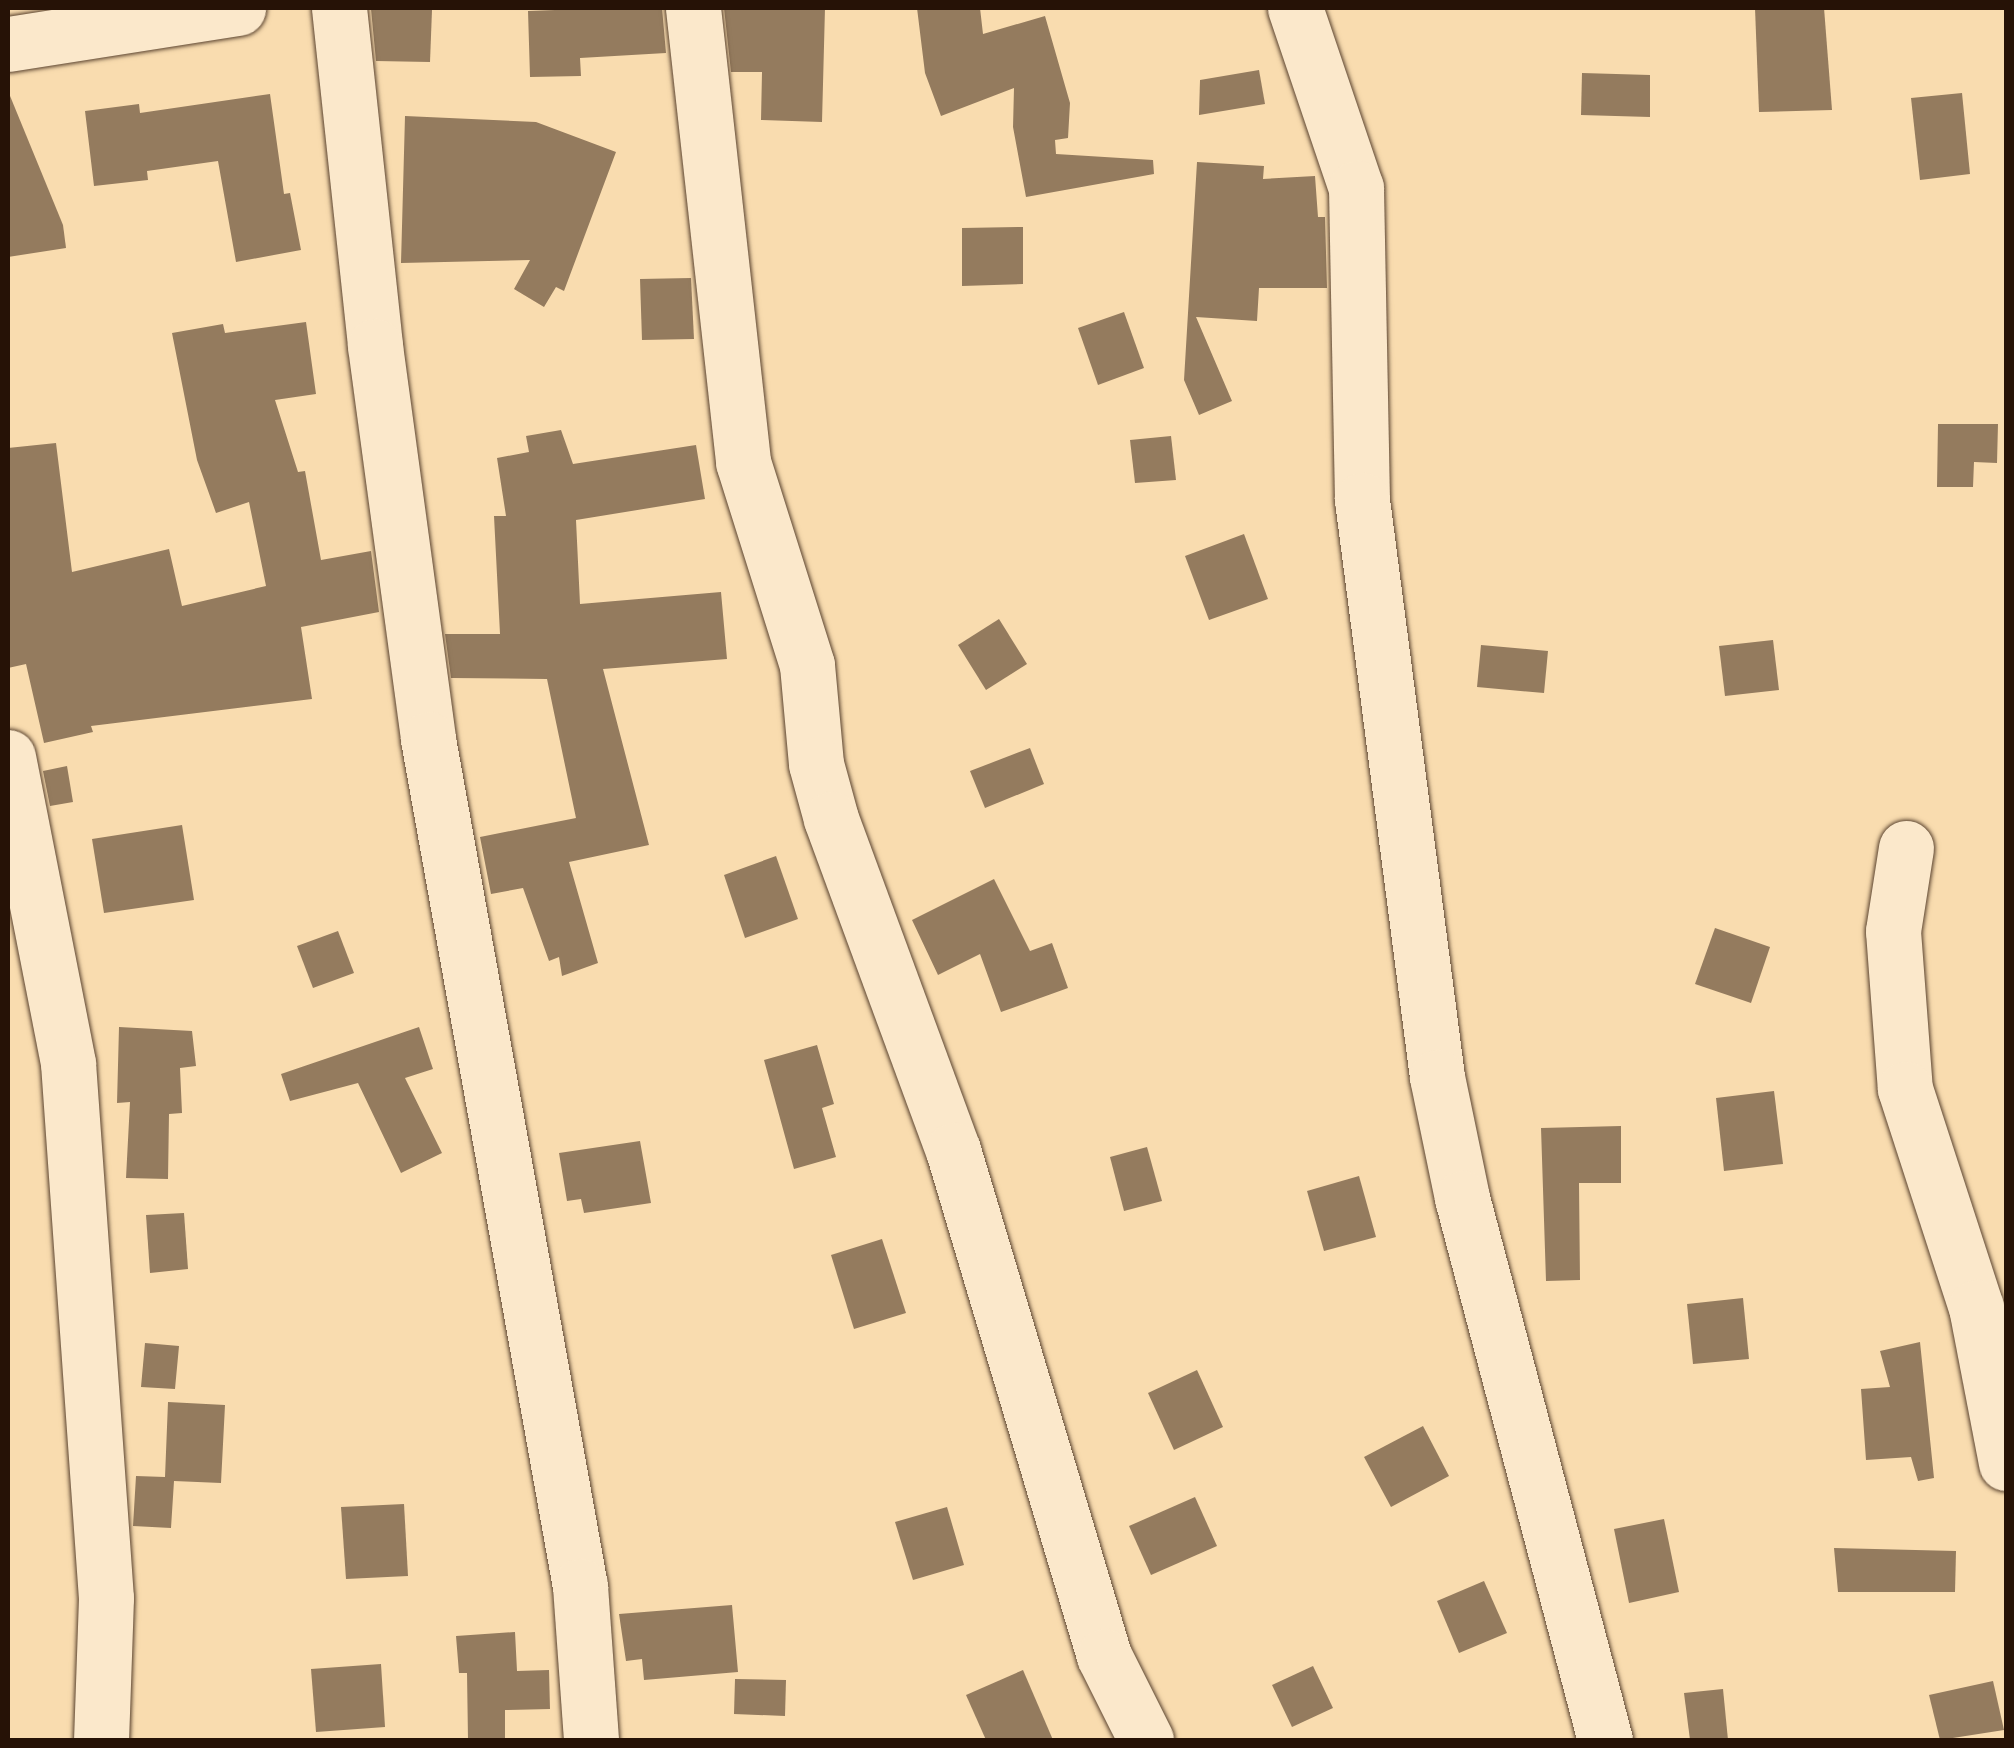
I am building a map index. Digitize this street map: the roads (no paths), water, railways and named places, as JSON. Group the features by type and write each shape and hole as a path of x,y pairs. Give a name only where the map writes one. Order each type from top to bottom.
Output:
{"street":[{"path":"8,44 238,8"},
{"path":"339,8 375,346 428,739 580,1586 592,1740"},
{"path":"693,8 743,462 807,665 816,764 831,819 952,1150 1104,1656 1146,1740"},
{"path":"1295,8 1356,188 1362,500 1437,1077 1462,1198 1605,1740"},
{"path":"8,757 68,1063 106,1598 101,1740"},
{"path":"1906,848 1893,931 1905,1089 1976,1308 2006,1462"}]}
